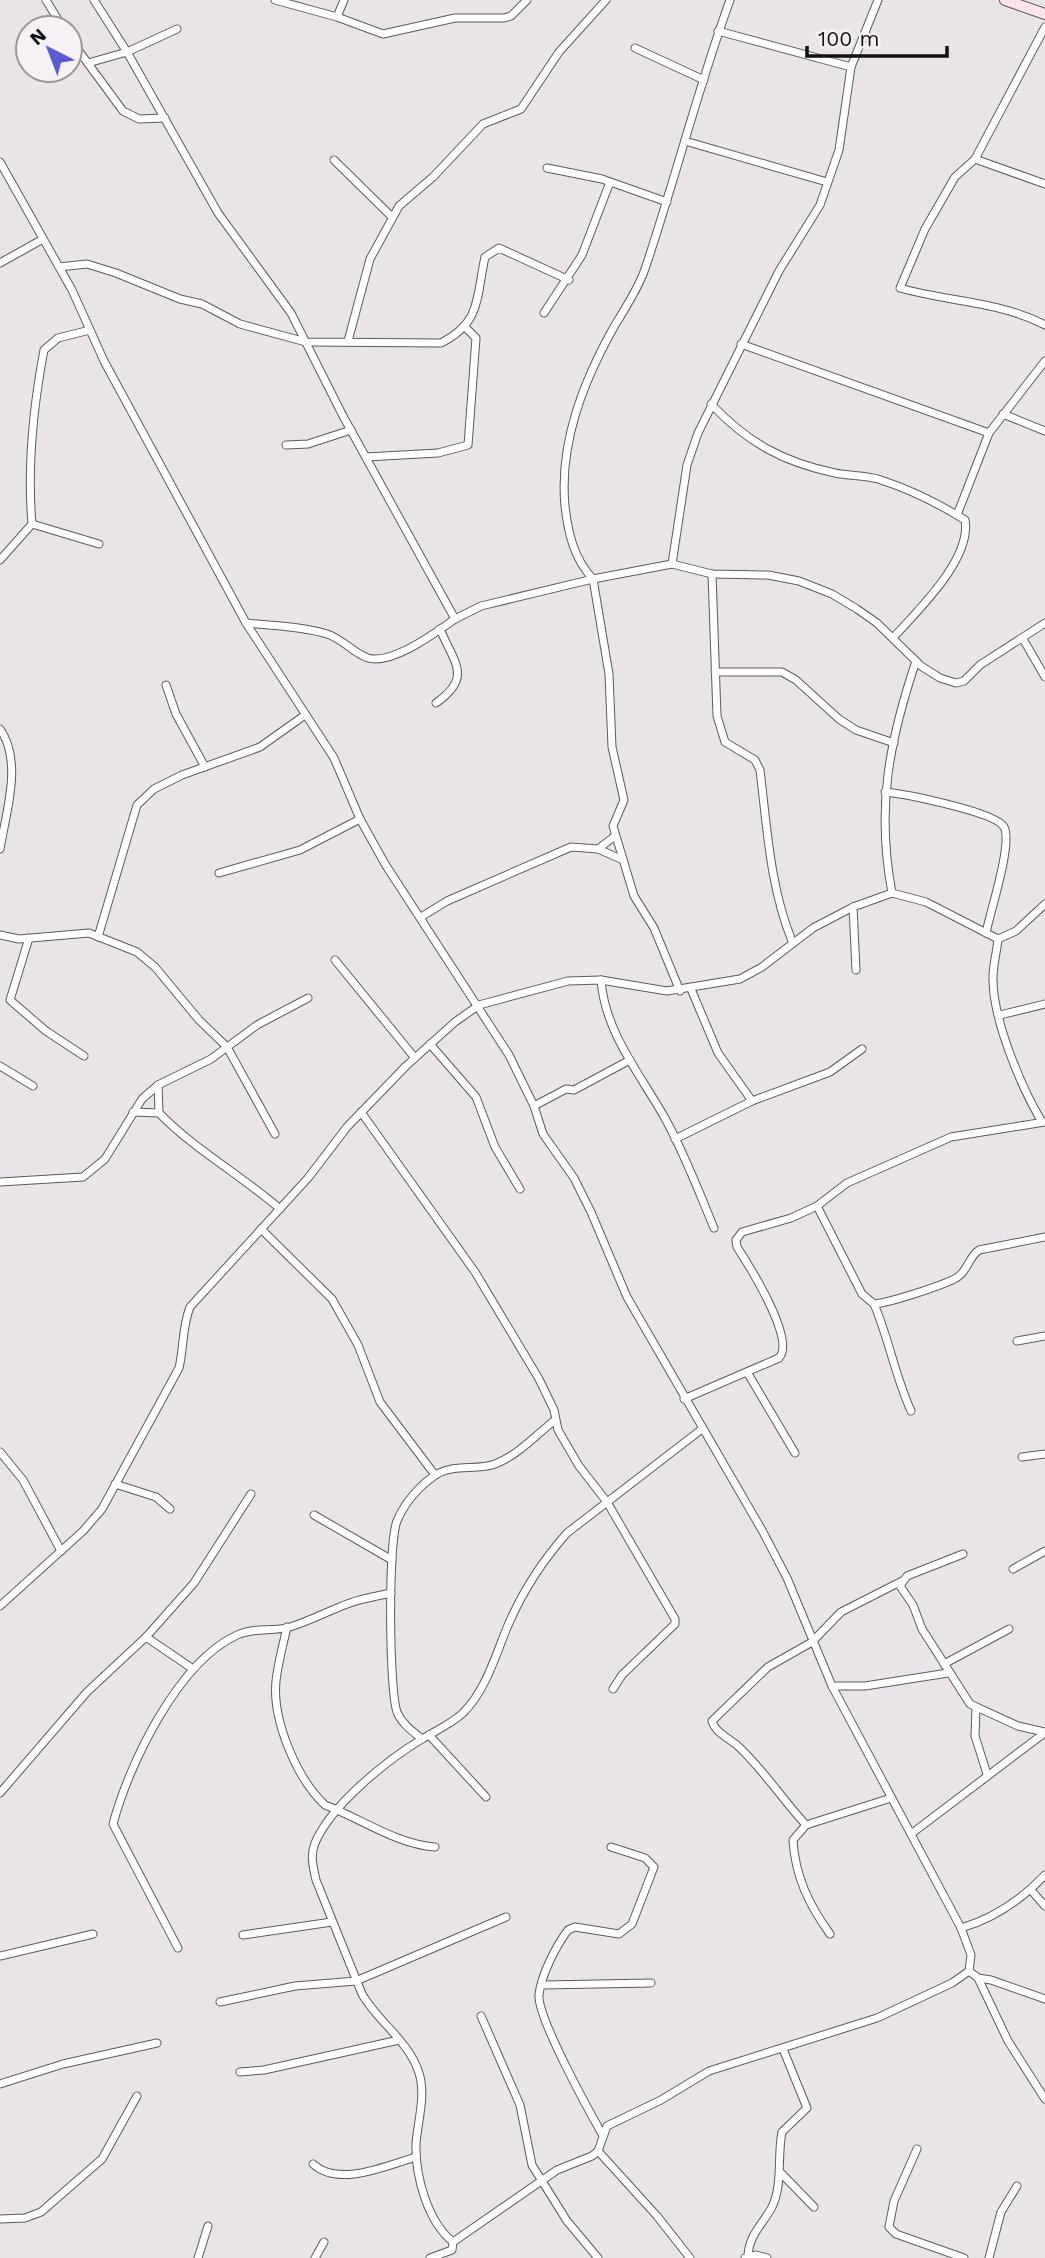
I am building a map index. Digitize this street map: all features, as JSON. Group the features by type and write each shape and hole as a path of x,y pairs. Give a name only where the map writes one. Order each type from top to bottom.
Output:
{"street":[{"path":"94,0 127,52 218,213 291,313 351,430 455,619"},
{"path":"275,0 337,17 383,34 455,18 504,18 511,16 527,0"},
{"path":"337,17 344,0"},
{"path":"348,341 370,260 392,217 410,194 433,177 483,124 521,108 559,52 606,0"},
{"path":"680,991 654,928 634,896 615,836 613,826 624,800 612,747 609,674 593,579 578,558 567,528 565,460 571,423 599,359 643,275 730,0"},
{"path":"672,564 687,465 711,404 741,344 779,271 820,205 839,149 851,67 878,0"},
{"path":"1005,0 1045,14"},
{"path":"1045,27 975,159 956,177 931,218 910,258 900,288 940,299 984,302 1013,310 1045,326"},
{"path":"88,63 127,52 177,29"},
{"path":"718,31 851,67"},
{"path":"635,48 704,80"},
{"path":"84,58 123,111 139,119 165,118"},
{"path":"685,141 827,182"},
{"path":"975,159 1045,184"},
{"path":"334,160 392,217"},
{"path":"0,162 59,267 246,623 334,758 360,819 479,1005 534,1106 543,1135 573,1178 627,1297 787,1578 832,1686 961,1928 971,1955 969,1971 952,1983 877,2018 709,2071 662,2100 607,2126 598,2151 541,2180 453,2246 430,2258"},
{"path":"547,168 610,181 667,202"},
{"path":"544,313 569,280 582,255 610,181"},
{"path":"0,263 43,239"},
{"path":"59,267 88,264 180,299 202,304 240,324 306,342 441,343 460,334 472,318 485,257 490,251 499,248 569,280"},
{"path":"366,457 438,453 468,445 476,338 465,327"},
{"path":"0,560 32,524 30,442 44,350 58,338 90,330"},
{"path":"741,344 989,433"},
{"path":"957,515 989,433 1045,361"},
{"path":"711,404 733,428 761,448 831,472 874,478 938,503 965,520 967,533 961,551 937,588 893,638"},
{"path":"1003,414 1045,431"},
{"path":"286,444 309,444 351,430"},
{"path":"32,524 99,544"},
{"path":"246,623 324,633 345,640 370,658 380,659 405,650 481,606 593,579 672,564 712,574 768,575 799,581 832,594 877,623 916,661 940,678 956,683 964,681 980,665 1045,623"},
{"path":"712,574 715,672 721,732 725,742 755,760 761,770 771,861 783,918 792,941"},
{"path":"436,703 452,692 458,680 457,665 440,629"},
{"path":"1023,639 1045,677"},
{"path":"892,893 884,853 885,792 894,743 916,661"},
{"path":"715,672 782,672 796,680 839,719 856,730 894,743"},
{"path":"166,685 176,713 205,766"},
{"path":"98,937 136,805 154,789 205,766 260,747 305,715"},
{"path":"0,729 11,750 12,773 0,849"},
{"path":"885,792 939,802 998,820 1005,828 1006,844 986,933"},
{"path":"219,873 300,850 360,819"},
{"path":"598,849 615,836"},
{"path":"421,917 447,901 571,847 598,849 623,860"},
{"path":"0,1606 102,1510 179,1368 184,1347 183,1324 190,1307 280,1209 361,1112 430,1044 479,1005 568,981 601,980 643,989 680,991 740,979 762,967 792,941 853,907 892,893 926,902 998,939"},
{"path":"998,939 1016,931 1045,904"},
{"path":"853,907 856,970"},
{"path":"0,935 29,938 89,933 137,952 155,967 227,1047 275,1134"},
{"path":"29,938 10,1000 46,1031 84,1056"},
{"path":"684,1399 779,1358 785,1344 776,1319 737,1247 736,1240 742,1232 791,1218 817,1206 847,1183 951,1137 1044,1122 1019,1076 1000,1014 992,978 998,939"},
{"path":"335,960 415,1058"},
{"path":"601,980 609,1020 675,1139 715,1228"},
{"path":"691,989 714,1045 752,1101"},
{"path":"0,1182 83,1177 105,1159 133,1112 158,1085 227,1047 257,1025 308,999"},
{"path":"1000,1014 1045,1004"},
{"path":"430,1044 476,1097 495,1147 520,1189"},
{"path":"675,1139 752,1101 830,1072 862,1049"},
{"path":"534,1106 566,1090 574,1090 630,1060"},
{"path":"0,1066 33,1086"},
{"path":"158,1085 159,1114"},
{"path":"133,1112 159,1114 177,1132 224,1164 280,1209"},
{"path":"361,1112 475,1272 539,1379 554,1410 555,1420 579,1465 607,1502 675,1619 675,1624 622,1675 613,1689"},
{"path":"817,1206 862,1294 874,1304 888,1339 899,1385 911,1412"},
{"path":"261,1229 332,1299 358,1345 380,1402 435,1475"},
{"path":"874,1304 950,1282 962,1275 971,1255 979,1250 1045,1237"},
{"path":"1017,1341 1045,1335"},
{"path":"747,1372 794,1453"},
{"path":"486,1797 425,1737 404,1723 397,1710 391,1593 397,1522 406,1503 435,1475 449,1469 493,1465 555,1420"},
{"path":"458,2258 435,2220 416,2157 422,2088 413,2059 372,2011 356,1981 332,1922 312,1860 314,1844 358,1788 387,1763 462,1714 475,1698 510,1621 550,1553 567,1533 702,1429"},
{"path":"0,1452 23,1480 61,1551"},
{"path":"1022,1457 1045,1454"},
{"path":"115,1484 156,1497 170,1509"},
{"path":"0,1793 87,1692 146,1637 194,1583 251,1494"},
{"path":"314,1515 392,1560"},
{"path":"1013,1569 1045,1551"},
{"path":"806,1825 779,1795 768,1777 738,1746 714,1727 712,1721 768,1667 812,1642 841,1612 907,1576 963,1554"},
{"path":"902,1581 900,1586 913,1605 922,1629 948,1674 976,1709 1044,1733"},
{"path":"178,1948 113,1824 148,1740 193,1669 237,1635 257,1629 287,1627 354,1601 391,1593"},
{"path":"287,1627 276,1683 281,1722 306,1780 325,1805 389,1835 418,1846 435,1847"},
{"path":"944,1664 1009,1629"},
{"path":"146,1637 193,1669"},
{"path":"832,1686 864,1686 948,1674"},
{"path":"976,1709 975,1736 987,1774"},
{"path":"911,1834 957,1802 987,1774 1044,1733"},
{"path":"830,1934 811,1907 800,1882 793,1840 806,1825 891,1798"},
{"path":"602,2134 581,2098 540,2004 542,1986 568,1930 575,1927 620,1934 632,1924 654,1867 645,1858 611,1847"},
{"path":"961,1928 985,1921 1031,1890 1045,1875"},
{"path":"1031,1890 1045,1906"},
{"path":"220,2002 295,1986 356,1981 506,1917"},
{"path":"243,1935 332,1922"},
{"path":"0,1956 93,1934"},
{"path":"969,1971 978,1978 1008,2041 1045,2099"},
{"path":"978,1978 1045,1999"},
{"path":"542,1986 651,1983"},
{"path":"481,2016 520,2105 528,2155 567,2221 598,2258"},
{"path":"240,2072 264,2070 399,2040"},
{"path":"0,2084 93,2056 157,2043"},
{"path":"766,2258 746,2257 751,2240 772,2207 780,2172 782,2132 807,2108 783,2049"},
{"path":"0,2219 24,2218 41,2212 102,2159 137,2096"},
{"path":"917,2150 894,2200 889,2227 896,2234 964,2258"},
{"path":"598,2151 609,2160 690,2258"},
{"path":"313,2164 326,2172 347,2174 416,2157"},
{"path":"780,2172 814,2207"},
{"path":"989,2258 1001,2212 1017,2186"},
{"path":"198,2258 208,2226"},
{"path":"315,2258 324,2242"}]}
